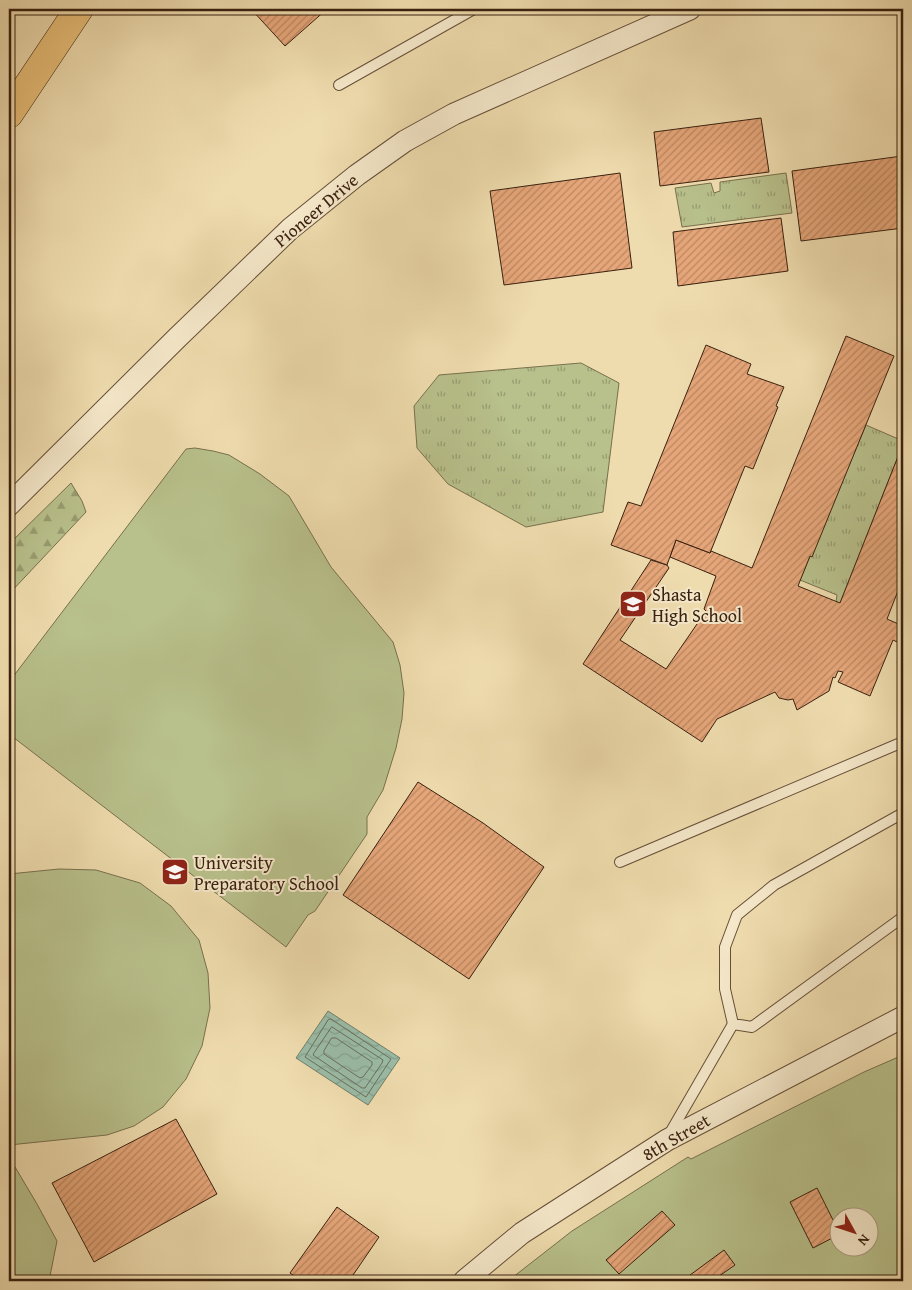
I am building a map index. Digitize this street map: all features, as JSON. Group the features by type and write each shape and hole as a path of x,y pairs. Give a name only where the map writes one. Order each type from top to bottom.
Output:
{"highway":[{"path":"9,114 79,9"}],"street":[{"name":"Pioneer Drive","path":"9,505 176,338 290,229 357,175 405,142 454,114 690,9"},
{"name":"8th Street","path":"464,1281 522,1234 667,1140 903,1017"}],"lane":[{"path":"339,85 474,9"},
{"path":"620,862 901,745"},
{"path":"667,1140 733,1024 725,989 725,947 737,915 774,885 903,813"},
{"path":"733,1024 752,1027 903,917"}],"green space":[{"path":"786,173 792,213 682,227 675,188 711,183 714,193 720,191 720,182"},
{"path":"581,363 619,383 603,512 526,527 448,484 417,448 414,406 439,375"},
{"path":"866,425 903,441 903,444 840,603 836,602 837,595 800,580"},
{"path":"195,448 229,455 260,474 289,496 331,567 393,642 400,665 404,693 402,719 396,748 383,790 367,817 367,834 315,911 308,915 286,947 9,734 9,682 186,449"},
{"path":"71,483 82,501 86,512 9,594 9,544"},
{"path":"59,869 96,870 140,883 171,906 199,940 208,973 210,1008 202,1046 186,1079 163,1107 134,1126 107,1135 9,1145 9,874"},
{"path":"903,1055 903,1281 508,1281 572,1231 688,1157 691,1159 864,1072"},
{"path":"15,1167 57,1241 49,1281 9,1281 9,1168"}],"water":[{"path":"328,1011 400,1058 368,1105 296,1058"}],"building":[{"path":"251,9 327,9 285,46"},
{"path":"761,118 769,172 660,186 654,132"},
{"path":"902,156 903,228 801,241 792,171"},
{"path":"620,173 632,268 504,285 490,191"},
{"path":"781,218 788,271 678,286 673,232"},
{"path":"846,336 894,356 812,557 810,556 798,586 840,603 903,444 903,578 887,619 903,626 903,645 893,640 870,696 838,682 843,672 838,671 835,678 833,677 829,691 797,710 793,699 779,698 775,692 717,719 702,742 583,664 651,560 667,565 669,568 620,640 666,669 706,611 704,609 716,576 670,557 676,540 710,553 711,551 752,568"},
{"path":"706,345 751,364 747,374 784,387 753,469 745,466 710,553 676,540 667,565 611,545 628,502 641,506"},
{"path":"903,651 903,665 897,663"},
{"path":"418,782 483,823 544,867 469,979 343,895"},
{"path":"176,1119 217,1194 94,1262 52,1183"},
{"path":"817,1188 830,1214 830,1239 813,1248 790,1202"},
{"path":"337,1207 379,1237 349,1281 301,1281 290,1273"},
{"path":"662,1211 675,1225 619,1274 606,1260"},
{"path":"724,1250 735,1265 712,1281 682,1281"}],"place":[{"name":"Shasta High School","path":"633,604"},
{"name":"University Preparatory School","path":"175,872"}]}
